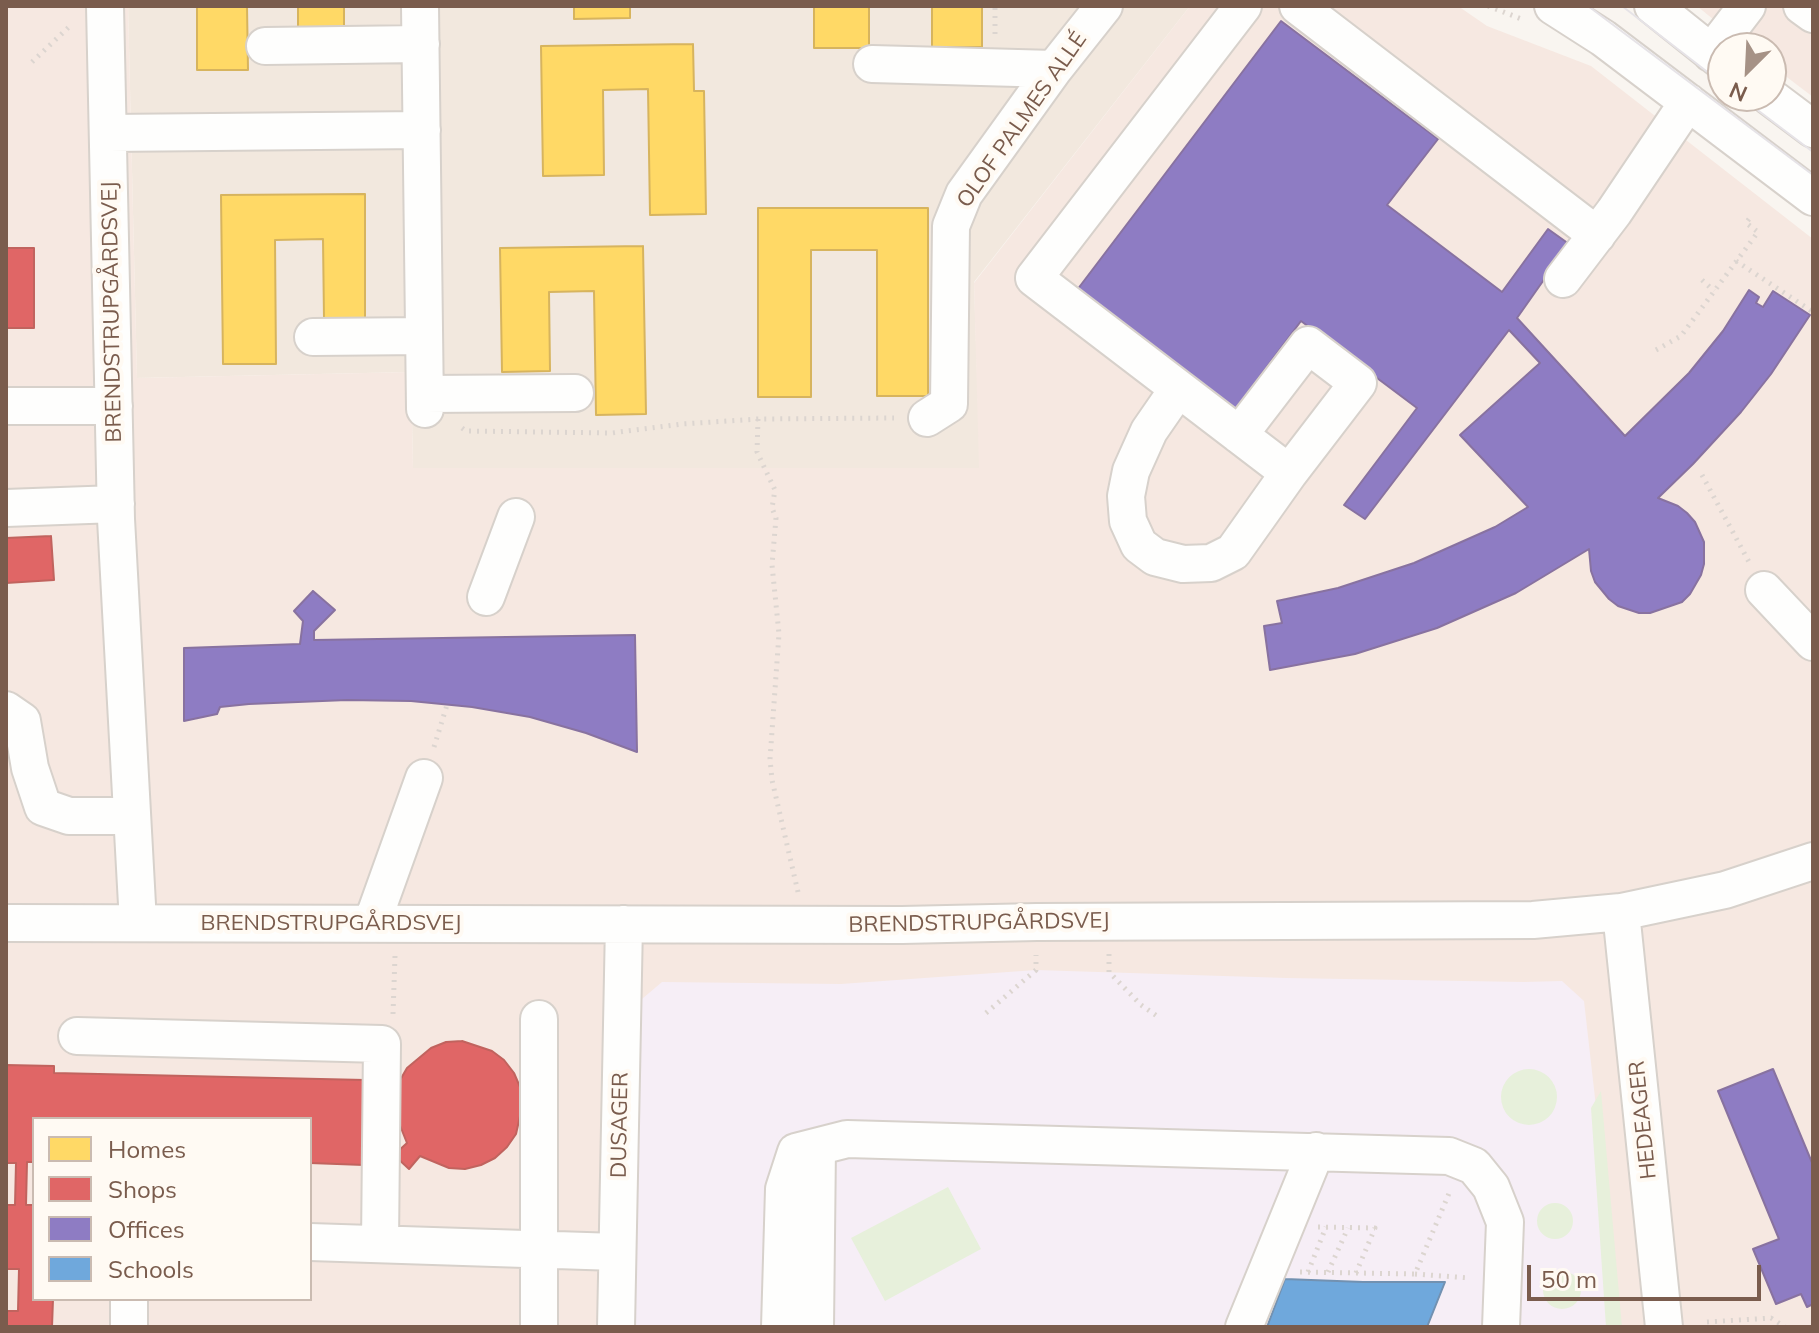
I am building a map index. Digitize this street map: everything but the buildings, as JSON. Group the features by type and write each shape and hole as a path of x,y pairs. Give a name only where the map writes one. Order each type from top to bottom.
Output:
{"street":[{"path":"420,6 425,402 575,393"},
{"name":"OLOF PALMES ALLÉ","path":"927,418 949,404 951,226 964,194 1054,69 1104,6"},
{"path":"1243,6 1034,278 1289,473"},
{"path":"1298,6 1597,235"},
{"path":"1553,6 1603,38 1813,197"},
{"path":"1653,6 1707,49"},
{"path":"1732,32 1747,6"},
{"path":"1802,6 1813,14"},
{"name":"BRENDSTRUPGÅRDSVEJ","path":"96,11 109,133 116,504 138,923"},
{"path":"265,46 421,44"},
{"path":"872,64 1054,69"},
{"path":"1563,279 1688,102"},
{"path":"1787,110 1813,129"},
{"path":"109,133 422,130"},
{"path":"313,337 424,336"},
{"path":"1178,389 1149,431 1131,471 1126,496 1128,521 1139,545 1155,557 1183,564 1211,563 1233,552 1358,383 1308,345 1239,435"},
{"path":"6,406 114,406"},
{"path":"6,508 116,504"},
{"path":"486,597 516,517"},
{"path":"1764,590 1813,642"},
{"path":"6,710 22,721 30,768 43,807 69,816 132,816"},
{"path":"384,923 424,778"},
{"name":"BRENDSTRUPGÅRDSVEJ","path":"6,923 805,924 1533,920 1621,912 1725,890 1813,861"},
{"name":"HEDEAGER","path":"1621,912 1664,1327"},
{"name":"DUSAGER","path":"616,1327 624,924"},
{"path":"539,1019 539,1327"},
{"path":"77,1036 382,1044 380,1244"},
{"path":"780,1327 784,1189 796,1152 847,1139 1449,1156 1474,1166 1491,1187 1505,1222 1501,1327"},
{"path":"815,1327 817,1147"},
{"path":"1244,1327 1316,1151"},
{"path":"312,1242 617,1252"},
{"path":"129,1301 129,1327"}],"path":[{"path":"32,62 96,11"},
{"path":"1656,350 1681,336 1758,232 1746,223 1752,215"},
{"path":"1736,261 1813,312"},
{"path":"1702,280 1714,291"},
{"path":"425,402 466,431 612,433 758,419 927,418"},
{"path":"758,419 757,452 775,490 772,508 776,518 772,565 779,634 770,759 772,780 805,924"},
{"path":"1702,475 1764,590"},
{"path":"424,778 447,705"},
{"path":"1109,921 1109,972 1141,1005 1157,1016"},
{"path":"986,1013 1036,970 1037,922"},
{"path":"382,1044 393,1036 384,923"},
{"path":"1415,1274 1463,1161"},
{"path":"1285,1226 1375,1228 1356,1273"},
{"path":"1308,1272 1326,1227"},
{"path":"1328,1272 1348,1228"},
{"path":"1267,1271 1503,1279"},
{"path":"1707,1322 1771,1318 1785,1327"}],"shaded area":[{"path":"6,6 128,6 137,378 411,372 413,468 979,468 974,283 1190,6 1458,6 1487,26 1591,66 1813,239 1813,1327 6,1327"},
{"path":"128,6 1190,6 974,282 980,468 413,468 411,372 137,378"},
{"path":"1697,6 1813,6 1813,97 1787,77 1787,32 1729,32"},
{"path":"1036,970 1286,978 1562,981 1584,1001 1621,1327 631,1327 636,1004 662,982 841,984"}],"green space":[{"path":"1529,1069 1549,1077 1557,1097 1549,1117 1529,1125 1509,1117 1501,1097 1509,1077"},
{"path":"1601,1091 1622,1327 1606,1327 1591,1108"},
{"path":"948,1187 981,1249 885,1301 851,1238"},
{"path":"1555,1203 1568,1208 1573,1221 1568,1234 1555,1239 1542,1234 1537,1221 1542,1208"},
{"path":"1562,1271 1575,1277 1581,1290 1575,1303 1562,1309 1549,1303 1543,1290 1549,1277"}],"tram line":[{"path":"1588,6 1813,175"},
{"path":"1622,6 1707,72"},
{"path":"1760,112 1813,152"}]}
